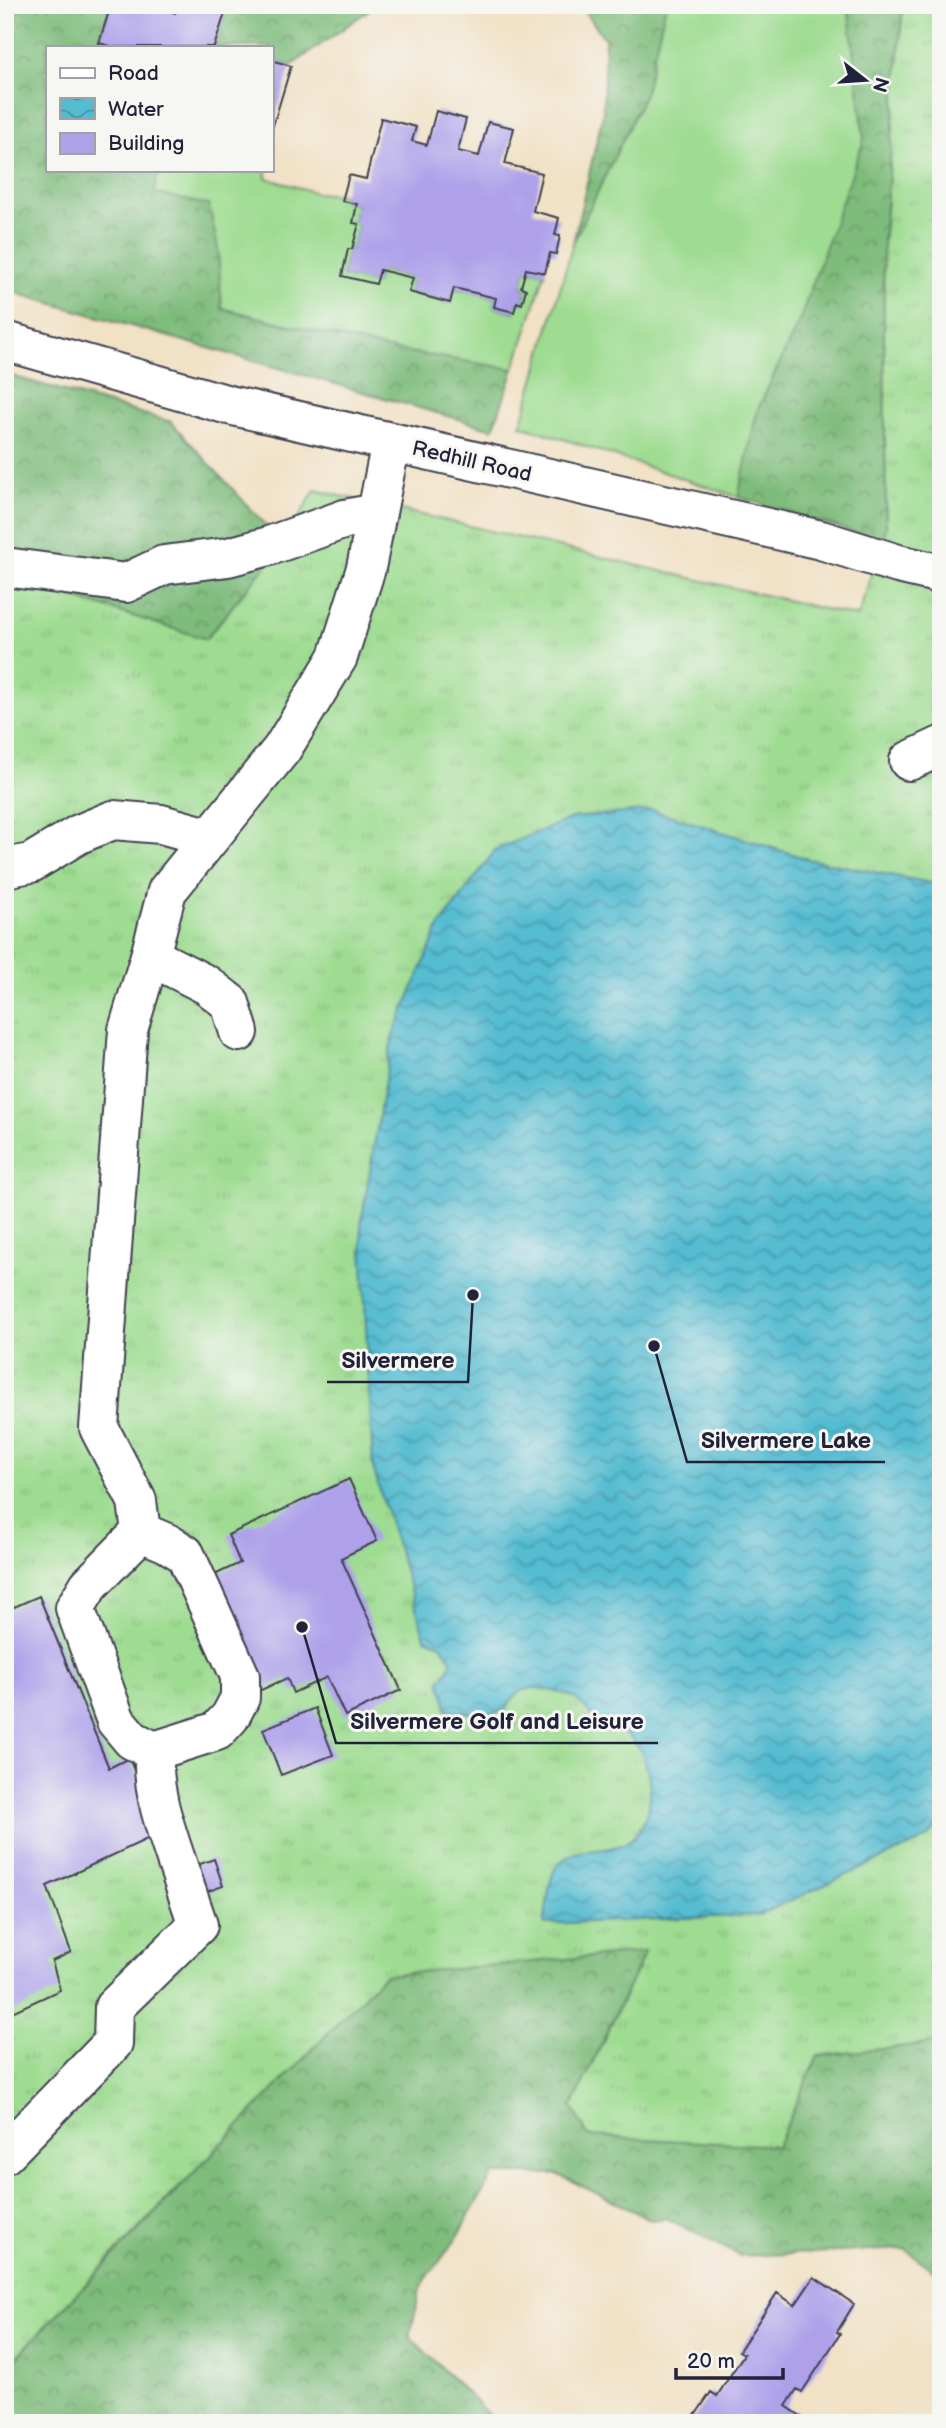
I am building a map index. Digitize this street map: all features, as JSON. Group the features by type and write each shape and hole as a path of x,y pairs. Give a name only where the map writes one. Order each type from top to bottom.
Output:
{"street":[{"path":"5,316 6,341"},
{"name":"Redhill Road","path":"6,341 229,405 821,540 898,564 941,574"},
{"path":"141,1532 137,1501 99,1428 128,1030 167,891 282,749 338,657 366,568 391,442"},
{"path":"5,566 127,583 164,565 228,557 269,546 345,519 377,513"},
{"path":"5,868 31,863 79,834 113,820 161,824 208,838"},
{"path":"150,956 207,985 230,1003 239,1032"},
{"path":"141,1532 185,1554 240,1676 240,1698 230,1717 216,1731 154,1751 132,1740 116,1721 75,1608 89,1585 141,1532"},
{"path":"5,2154 113,2043 114,2007 198,1924 156,1799 154,1751"}],"green space":[{"path":"5,5 111,5 99,42 104,46 46,46 46,172 159,172 154,193 209,205 218,248 222,309 384,348 514,369 493,429 19,294 5,287"},
{"path":"222,5 376,5 291,66 273,61 273,46 214,46 227,7"},
{"path":"580,5 666,5 644,96 573,243 603,114 605,39"},
{"path":"666,5 848,5 864,139 800,319 757,411 738,497 521,425 573,243 644,96"},
{"path":"848,5 903,5 883,244 886,526 882,541 738,497 757,411 800,319 864,139"},
{"path":"903,5 941,5 941,2120 718,2188 596,2151 572,2106 645,1952 179,2186 5,2369 5,576 283,544 315,490 858,617 886,526 883,244"},
{"path":"159,172 266,172 266,178 317,193 344,195 343,201 357,204 353,222 359,224 352,249 348,249 342,276 376,284 380,270 413,278 409,292 450,303 454,288 496,298 494,307 514,312 517,302 523,303 526,289 521,287 526,269 545,273 514,369 384,348 222,308 218,248 209,205 154,193"},
{"path":"5,374 171,422 283,544 206,639 5,576"},
{"path":"645,1952 572,2106 588,2136 777,2146 818,2056 941,2042 941,2276 905,2249 741,2256 666,2218 652,2220 557,2174 493,2174 454,2242 426,2279 419,2293 410,2337 497,2423 5,2423 5,2369 384,1975"}],"water":[{"path":"653,810 808,859 941,885 941,1822 928,1838 759,1915 544,1924 552,1876 563,1859 575,1853 614,1847 627,1842 638,1831 649,1804 648,1773 641,1753 630,1738 589,1713 576,1700 565,1694 532,1688 517,1694 505,1711 483,1715 448,1710 440,1680 452,1662 441,1644 425,1638 373,1468 361,1224 392,1038 439,927 496,849 572,818"}],"building":[{"path":"111,5 152,5 175,13 177,5 227,7 214,46 110,46 99,43"},
{"path":"273,61 291,66 273,126"},
{"path":"436,111 466,119 458,151 479,156 488,122 514,128 505,164 542,173 533,211 559,218 555,235 560,236 556,254 550,253 545,273 526,269 521,287 526,289 522,304 517,302 514,312 494,307 496,298 454,288 450,303 409,292 413,278 380,270 376,284 342,276 348,249 352,249 359,224 353,223 357,204 342,201 349,175 366,179 381,118 416,127 412,141 427,145"},
{"path":"349,1479 377,1541 341,1558 401,1690 345,1716 327,1677 293,1693 287,1678 259,1691 208,1578 240,1563 228,1535"},
{"path":"39,1596 109,1768 129,1758 160,1833 47,1886 71,1952 52,1961 60,1990 12,2012 5,1995 5,1611"},
{"path":"315,1708 333,1755 281,1775 263,1729"},
{"path":"214,1859 223,1886 195,1896 186,1869"},
{"path":"814,2277 854,2304 837,2332 840,2334 802,2392 797,2389 786,2406 811,2423 697,2423 692,2420 711,2392 717,2396 744,2354 739,2351 777,2293 795,2305"}],"place":[{"name":"Silvermere","path":"473,1295"},
{"name":"Silvermere Lake","path":"654,1346"},
{"name":"Silvermere Golf and Leisure","path":"302,1627"}]}
